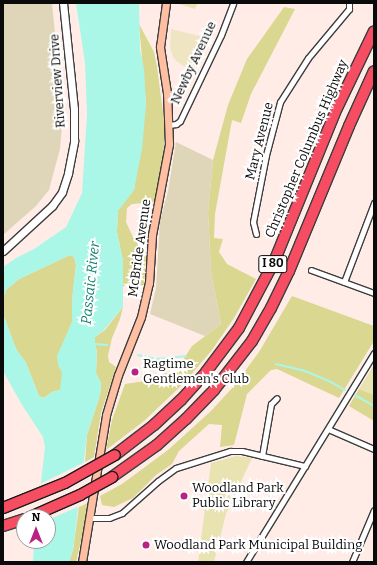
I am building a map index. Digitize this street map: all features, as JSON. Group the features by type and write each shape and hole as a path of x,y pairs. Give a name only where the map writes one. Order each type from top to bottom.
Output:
{"highway":[{"name":"Christopher Columbus Highway","path":"3,508 65,483 115,455 154,425 181,400 206,372 239,328 274,262 337,108 374,31"},
{"name":"I 80","path":"48,509 80,495 112,477 157,445 186,419 219,384 252,340 271,308 289,272 349,126 374,71"},
{"path":"3,526 16,522"}],"main road":[{"name":"McBride Avenue","path":"82,562 106,415 111,395 141,318 147,296 152,235 169,144 169,125 160,47 166,3"}],"street":[{"name":"Riverview Drive","path":"3,251 52,206 62,192 68,173 74,141 74,114 63,3"},
{"name":"Newby Avenue","path":"169,125 176,124 180,121 221,35 233,3"},
{"name":"Mary Avenue","path":"256,234 253,222 266,155 280,102 308,58 349,9 349,3"},
{"path":"344,282 374,203"},
{"path":"311,270 374,293"},
{"path":"246,562 374,353"},
{"path":"262,456 270,404 277,398"},
{"path":"328,429 374,449"},
{"path":"90,518 109,518 122,513 164,476 187,464 230,451 242,451 305,466"},
{"path":"352,562 373,513"}],"shaded area":[{"path":"3,3 52,3 63,115 60,149 49,190 36,206 3,235"},
{"path":"176,3 198,3 195,9"},
{"path":"284,7 295,9 251,94 241,123 232,120 215,214 214,238 223,239 219,252 227,264 256,279 234,318 212,350 184,383 144,421 106,450 112,420 125,384 145,381 177,369 192,346 221,324 211,272 208,212 213,160 228,105 247,59"},
{"path":"139,24 154,52 165,128 163,160 155,202 132,204 127,208 126,222 133,237 146,257 144,285 123,286 123,261 117,232 118,210 134,190 146,104"},
{"path":"171,29 208,38 209,40 195,73 174,59 170,48"},
{"path":"176,142 213,160 208,212 211,272 221,324 205,336 150,314 156,288 160,221 168,191"},
{"path":"70,255 74,257 76,265 72,300 72,322 58,364 62,372 62,386 60,390 52,392 44,398 39,396 26,363 16,349 3,314 3,299 6,290 19,279"},
{"path":"292,296 374,326 374,341 339,398 277,369 271,370 247,394 234,445 220,447 222,425 209,424 179,451 172,464 156,475 133,498 114,507 102,505 100,496 122,484 168,450 211,411 234,386 259,352"},
{"path":"123,307 112,338 108,356 109,362 116,367 101,413 94,457 85,462 87,435 100,395 101,383 96,373 97,352 95,337 105,330"},
{"path":"374,365 374,395 359,389"},
{"path":"359,389 374,395 374,421 349,406"},
{"path":"236,456 252,458 226,514 214,562 198,562 211,463"},
{"path":"88,503 76,562 69,562 73,550 79,507"}],"water":[{"name":"Passaic River","path":"76,3 139,3 140,50 144,69 146,104 142,149 134,190 118,211 117,232 123,261 123,307 104,330 95,337 97,352 96,373 101,383 100,395 87,435 73,550 69,562 33,562 34,549 56,549 56,509 38,509 45,447 43,437 22,405 3,371 3,314 16,349 26,363 39,396 44,398 52,392 60,390 62,372 58,364 57,356 72,322 72,300 76,265 74,257 70,255 19,279 6,290 3,299 3,267 16,258 34,249 66,227 82,193 87,114 85,63"}],"pier":[{"path":"87,461 82,505 56,516 56,509 36,509 38,485"}],"waterway":[{"path":"95,344 107,345"},
{"path":"138,355 157,359 186,356"},
{"path":"276,364 303,370 331,382 345,390"},
{"path":"355,395 374,406"}],"place":[{"name":"Ragtime Gentlemen's Club","path":"135,372"},
{"name":"Woodland Park Public Library","path":"184,496"},
{"name":"Woodland Park Municipal Building","path":"146,545"}]}
